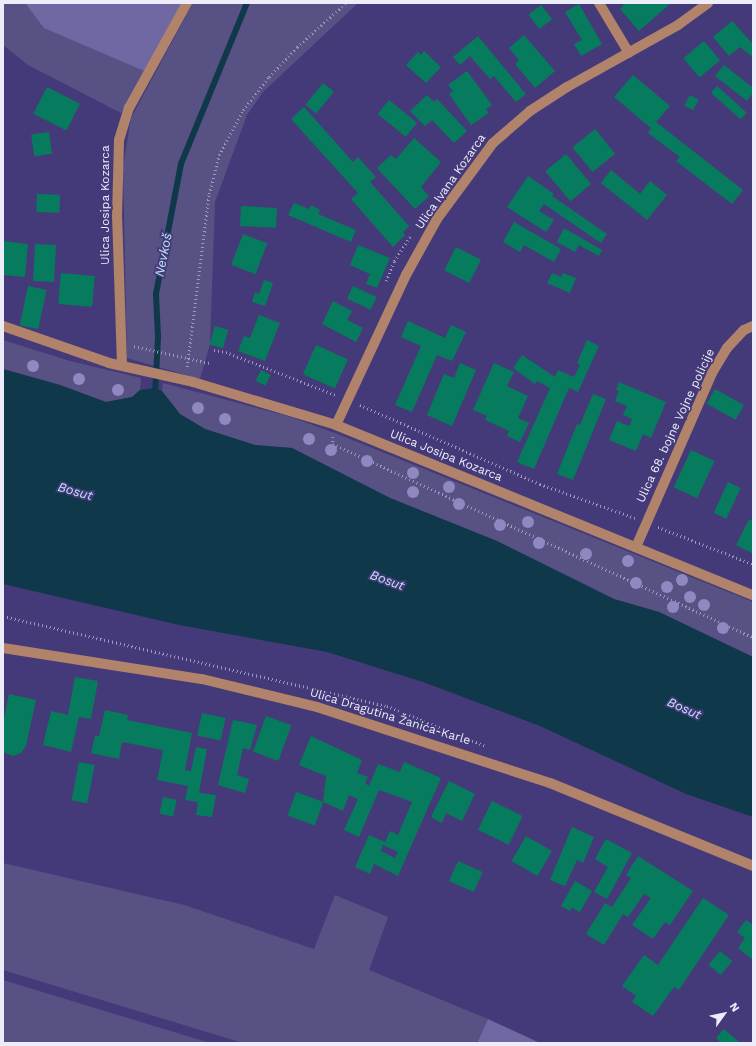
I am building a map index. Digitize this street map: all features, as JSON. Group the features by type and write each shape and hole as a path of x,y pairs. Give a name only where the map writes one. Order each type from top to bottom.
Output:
{"street":[{"name":"Ulica Josipa Kozarca","path":"122,365 117,217 119,140 129,108 188,3"},
{"path":"598,3 629,53"},
{"name":"Ulica Ivana Kozarca","path":"336,425 406,275 437,220 493,143 536,107 678,25 708,3"},
{"name":"Ulica Josipa Kozarca","path":"3,326 49,344 122,365 186,380 336,425 753,595"},
{"name":"Ulica 68. bojne Vojne policije","path":"636,547 712,373 727,348 744,330 753,326"},
{"name":"Ulica Dragutina Žanića-Karle","path":"3,648 202,679 317,707 550,783 753,866"}],"path":[{"path":"186,380 208,194 218,155 243,110 269,77 297,47 346,3"},
{"path":"143,347 209,363"},
{"path":"214,350 226,352 348,400 540,484 646,522 753,564"},
{"path":"336,425 333,444 753,637"}],"shaded area":[{"path":"3,3 25,3 45,28 144,71 121,113 28,65 3,45"},
{"path":"25,3 182,3 144,71 44,28"},
{"path":"193,3 358,3 263,92 247,115 215,202 210,344 200,379 127,358 123,168 131,118"},
{"path":"3,340 70,361 141,378 140,390 132,397 106,402 60,385 3,369"},
{"path":"163,383 291,417 340,435 753,602 753,657 659,612 614,599 497,541 390,498 292,448 255,445 205,429 180,414 162,391"},
{"path":"3,863 184,905 314,949 335,895 388,917 369,970 488,1019 477,1043 243,1043 3,970"},
{"path":"3,980 210,1043 3,1043"},
{"path":"488,1019 540,1043 477,1043"}],"water":[{"name":"Bosut","path":"3,369 60,385 106,402 132,397 140,390 154,388 162,391 180,414 205,429 255,445 292,448 390,498 497,541 614,599 659,612 753,657 753,817 686,794 540,726 423,682 327,652 179,625 3,584"}],"building":[{"path":"622,3 671,3 639,31 620,9 624,5"},
{"path":"579,4 602,44 581,56 574,44 582,40 565,12"},
{"path":"541,5 552,19 539,29 528,15"},
{"path":"732,21 753,44 753,57 740,47 729,56 713,37"},
{"path":"524,35 555,71 535,88 515,64 519,60 509,48"},
{"path":"478,36 526,94 516,102 494,76 490,79 470,56 460,65 453,57"},
{"path":"704,41 720,60 699,78 683,58"},
{"path":"424,51 441,67 426,83 406,65 418,52 421,55"},
{"path":"724,65 753,88 753,93 747,101 715,76"},
{"path":"467,71 492,105 486,109 489,113 471,125 449,94 453,91 448,85"},
{"path":"633,75 670,106 656,122 743,190 732,204 676,161 680,157 648,133 651,128 614,97"},
{"path":"323,83 334,92 316,114 305,105"},
{"path":"717,86 747,113 741,119 711,93"},
{"path":"47,87 80,104 66,131 33,114"},
{"path":"427,95 434,102 437,99 467,131 454,143 432,120 425,126 410,111"},
{"path":"690,95 699,100 693,110 684,105"},
{"path":"389,100 417,123 406,137 378,114"},
{"path":"304,107 353,162 358,157 376,177 370,182 409,226 403,232 405,235 393,247 351,199 358,193 291,119"},
{"path":"595,129 615,154 593,172 572,147"},
{"path":"49,132 52,154 34,156 31,135"},
{"path":"414,138 441,162 421,187 429,196 415,209 377,168 391,155 396,159"},
{"path":"566,154 591,184 570,201 545,171"},
{"path":"611,170 640,194 650,181 667,195 647,220 601,183"},
{"path":"528,176 554,194 552,196 607,234 601,243 544,204 539,211 554,220 546,232 507,207"},
{"path":"37,194 60,195 59,213 36,212"},
{"path":"294,203 309,209 311,205 320,210 318,214 356,230 351,242 288,215"},
{"path":"241,206 277,208 276,228 240,226"},
{"path":"514,222 561,249 554,262 524,245 520,252 503,242"},
{"path":"564,228 602,250 599,256 579,245 575,252 557,242"},
{"path":"243,234 267,243 255,274 231,265"},
{"path":"3,241 28,244 25,277 3,275"},
{"path":"35,244 56,245 54,282 33,281"},
{"path":"358,245 390,258 377,288 366,284 370,274 350,265"},
{"path":"456,247 481,260 469,283 444,270"},
{"path":"61,273 95,276 92,307 58,304"},
{"path":"552,273 561,277 563,273 576,278 570,293 547,283"},
{"path":"264,280 273,283 265,306 252,302 255,292 259,294"},
{"path":"28,286 47,290 38,329 20,325"},
{"path":"353,286 377,297 371,310 347,299"},
{"path":"333,301 352,311 347,320 363,328 356,342 322,324"},
{"path":"259,315 280,323 265,361 238,351 244,336 250,338"},
{"path":"408,321 445,338 451,325 466,332 452,361 437,355 412,412 395,405 421,346 401,337"},
{"path":"215,326 228,330 223,348 209,344"},
{"path":"587,340 599,346 578,392 569,388 534,469 517,462 550,388 537,381 535,384 513,368 522,355 555,377 558,370 574,377 580,365 577,363"},
{"path":"316,345 348,359 335,388 303,374"},
{"path":"460,363 476,370 452,426 427,415 444,374 454,378"},
{"path":"494,363 514,372 507,386 528,396 518,418 529,423 520,442 507,436 509,431 485,420 487,416 473,410"},
{"path":"261,370 271,375 265,386 256,381"},
{"path":"619,382 666,402 651,438 643,434 636,451 609,440 617,421 629,426 632,419 623,415 627,406 615,401 619,391 616,390"},
{"path":"715,389 744,405 736,420 707,404"},
{"path":"593,394 606,399 573,480 557,474 577,424 580,425"},
{"path":"691,450 715,461 697,498 674,487"},
{"path":"728,482 741,488 726,519 714,513"},
{"path":"749,519 753,521 752,553 736,545"},
{"path":"75,677 98,681 91,719 79,717 71,752 43,745 51,711 68,715"},
{"path":"9,694 36,700 26,746 21,753 13,756 3,752 3,723"},
{"path":"105,710 128,715 127,720 192,733 185,770 191,771 196,747 207,749 199,793 216,795 212,817 196,815 198,802 185,800 188,786 157,780 163,750 122,742 119,759 91,753 95,736 99,736"},
{"path":"202,713 225,718 221,740 197,735"},
{"path":"266,716 291,725 278,761 253,752"},
{"path":"233,720 257,725 250,750 243,748 237,775 249,779 245,793 218,785"},
{"path":"311,736 362,760 357,773 368,777 365,783 369,786 378,764 400,772 404,762 441,778 398,876 374,864 370,874 355,867 369,835 385,842 390,831 398,835 412,802 379,790 359,837 344,830 358,799 349,795 343,811 323,802 326,776 299,765","holes":["383,845 398,852 395,858 381,851"]},
{"path":"79,762 95,765 87,803 72,800"},
{"path":"449,781 475,794 462,821 446,813 442,823 431,817"},
{"path":"296,792 323,802 315,825 287,815"},
{"path":"163,797 177,800 173,817 159,814"},
{"path":"492,801 523,816 509,845 478,830"},
{"path":"572,827 594,837 583,863 577,860 565,886 550,880"},
{"path":"526,836 552,851 537,876 512,861"},
{"path":"606,839 632,853 607,899 594,892 608,867 595,859"},
{"path":"638,856 693,891 670,925 665,922 653,939 632,925 651,898 644,894 628,917 623,914 604,945 586,934 605,903 612,907 631,878 626,875"},
{"path":"458,861 483,872 474,892 449,881"},
{"path":"575,881 592,891 580,912 572,908 570,911 561,906"},
{"path":"703,898 729,915 679,990 674,987 653,1016 632,1002 636,996 622,986 644,955 658,965"},
{"path":"746,920 753,925 753,960 738,948 745,938 737,932"},
{"path":"720,951 732,961 721,975 708,965"},
{"path":"724,1029 738,1041 737,1043 721,1043 716,1038"}],"waterway":[{"name":"Nevkoš","path":"155,395 158,337 156,294 181,164 247,3"}]}
